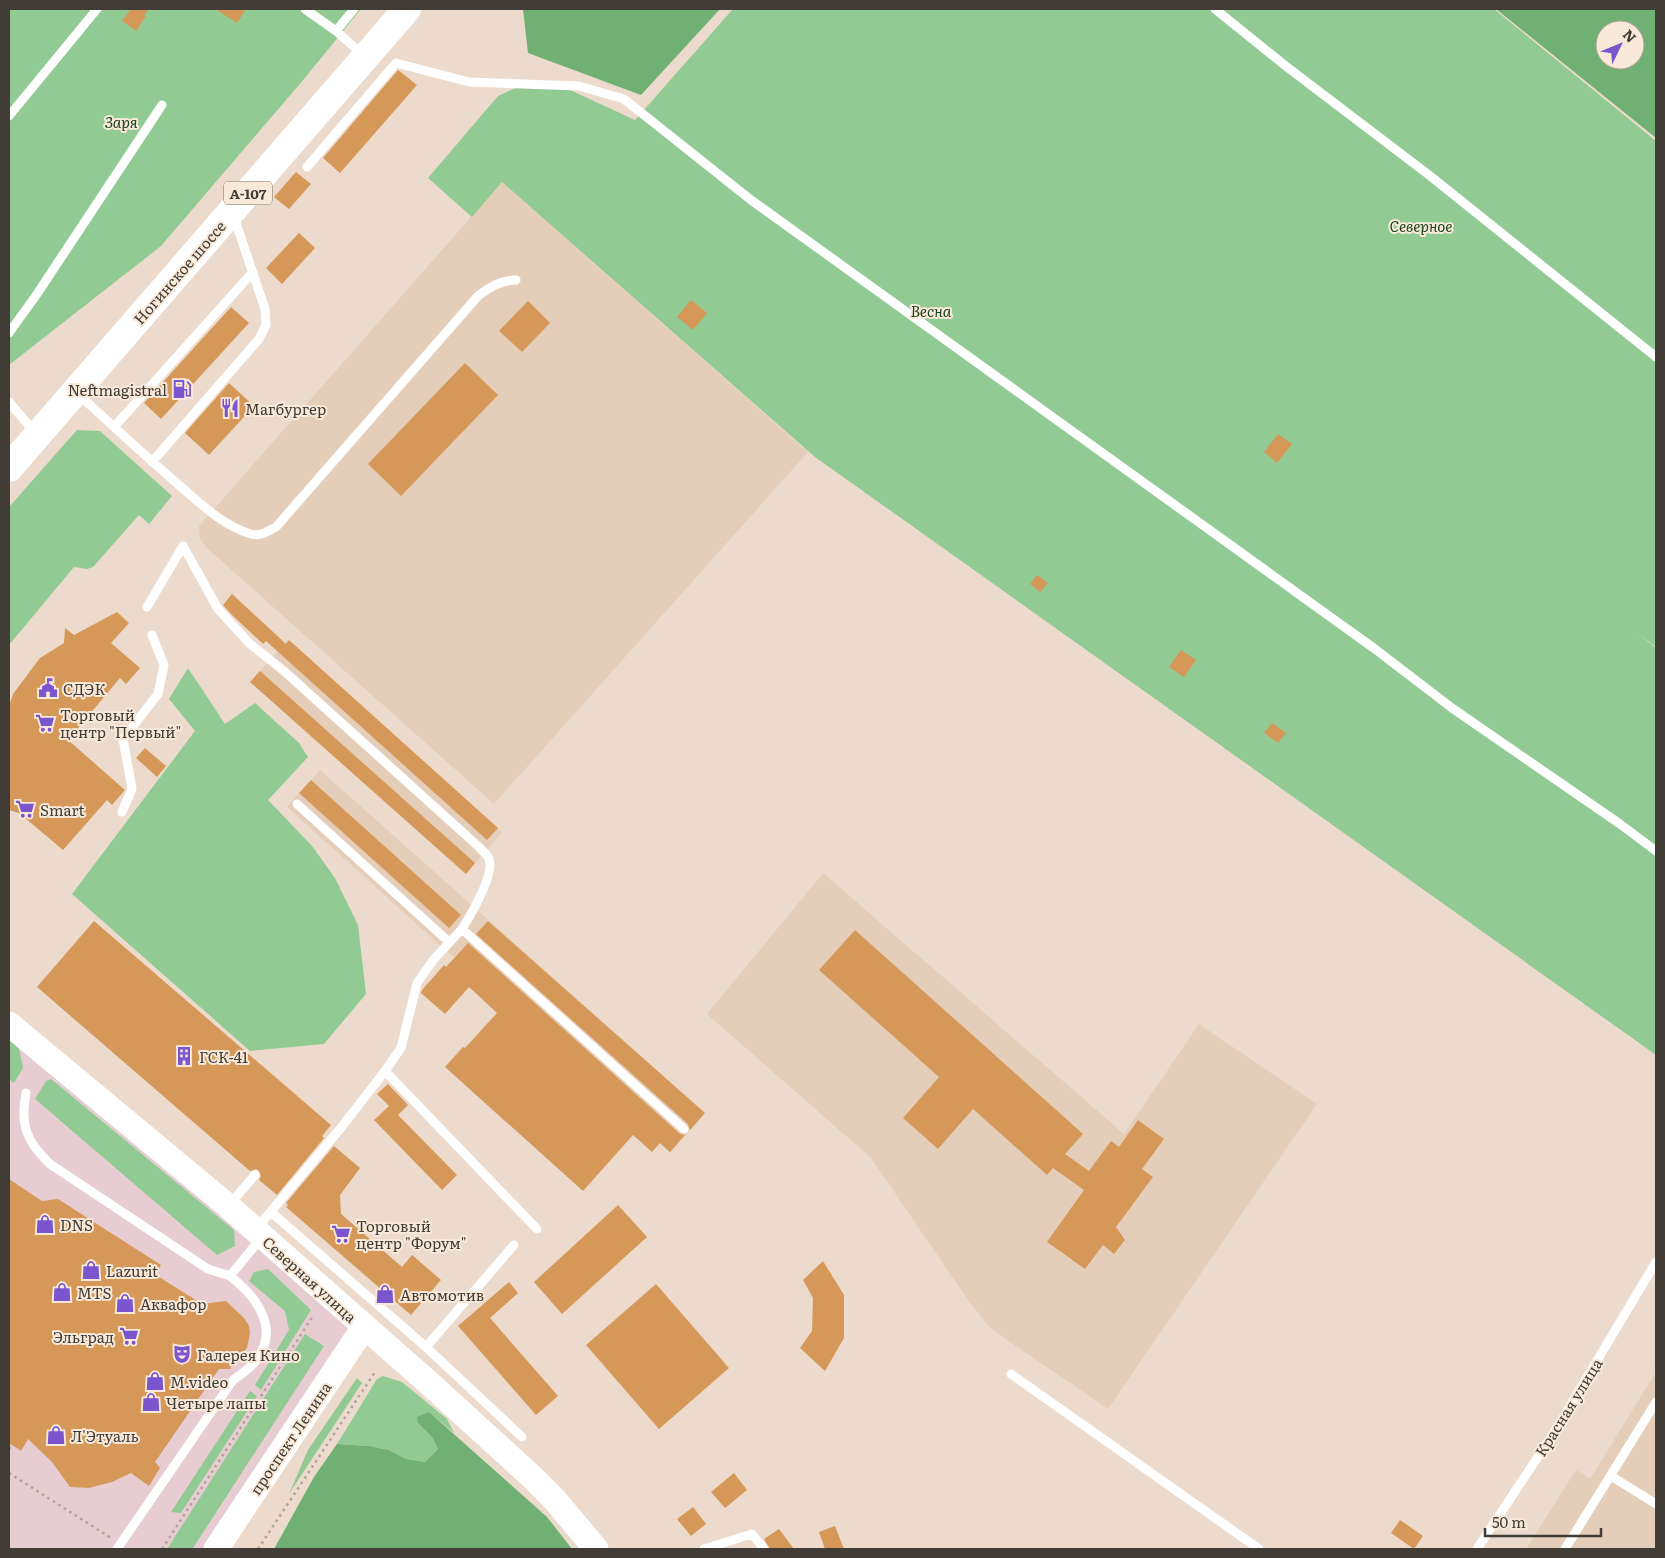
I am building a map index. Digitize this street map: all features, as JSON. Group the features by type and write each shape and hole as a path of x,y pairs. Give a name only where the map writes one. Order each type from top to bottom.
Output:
{"highway":[{"name":"Ногинское шоссе","path":"9,468 407,9"}],"main road":[{"name":"Северная улица","path":"9,1024 228,1206 263,1226 364,1327 430,1384 555,1500 596,1549"},
{"name":"проспект Ленина","path":"216,1549 364,1327"}],"lane":[{"path":"9,116 98,9"},
{"path":"305,9 365,57"},
{"path":"336,32 354,9"},
{"path":"1215,9 1656,357"},
{"path":"307,167 396,63 469,82 579,86 624,99 751,200 1375,649 1452,708 1656,850"},
{"path":"9,333 38,294 162,105"},
{"path":"152,462 263,332 266,317 232,211"},
{"path":"114,427 252,272"},
{"path":"75,391 152,462 211,512 234,527 253,535 264,534 276,527 478,296 490,287 505,280 516,280"},
{"path":"9,402 37,435"},
{"path":"147,607 183,546 218,609 249,643 284,671 489,858 490,868 479,898 462,929 434,959 417,984 401,1048 340,1130 263,1226 230,1276"},
{"path":"122,812 132,789 123,739 158,694 164,665 152,635"},
{"path":"297,804 449,942"},
{"path":"462,929 684,1129"},
{"path":"385,1071 537,1229"},
{"path":"26,1093 23,1120 27,1137 50,1164 208,1269 230,1276 250,1293 259,1307 267,1330 264,1344 254,1364 233,1380 116,1545"},
{"path":"228,1206 255,1175"},
{"path":"263,1226 426,1347 522,1437"},
{"path":"426,1347 514,1245"},
{"name":"Красная улица","path":"1477,1549 1553,1434 1656,1262"},
{"path":"1012,1374 1259,1549"},
{"path":"1565,1549 1656,1402"},
{"path":"1611,1476 1656,1504"},
{"path":"704,1549 752,1534 764,1549"}],"path":[{"path":"162,1549 313,1316"},
{"path":"258,1549 375,1372"},
{"path":"9,1449 12,1445"},
{"path":"9,1473 116,1545"}],"shaded area":[{"path":"502,182 808,452 494,804 207,548 200,539 199,526"},
{"path":"288,640 502,832 466,874 251,681"},
{"path":"320,770 705,1113 670,1153 287,807"},
{"path":"823,873 1124,1134 1199,1024 1317,1104 1108,1409 991,1329 970,1303 871,1158 707,1014"},
{"path":"9,1024 364,1327 216,1549 9,1549"},
{"path":"1656,1372 1656,1549 1526,1549 1576,1470 1590,1479"}],"green space":[{"name":"Заря","path":"9,9 361,9 304,79 161,246 9,365"},
{"path":"523,9 720,9 641,95 528,53"},
{"name":"Весна","path":"733,9 1494,9 1656,141 1656,647 1636,632 1656,648 1656,1055 815,457 502,182 472,217 428,178 498,96 518,87 570,90 635,120"},
{"path":"1496,9 1656,9 1656,138"},
{"path":"77,430 100,431 172,496 149,524 139,515 93,567 87,569 74,567 9,645 9,507"},
{"path":"188,668 225,724 255,703 299,743 308,757 268,800 312,846 335,878 358,925 366,994 324,1044 250,1051 72,894 195,731 169,699"},
{"path":"9,1032 17,1038 23,1068 14,1083 9,1079"},
{"path":"51,1079 234,1230 235,1246 217,1255 35,1099 46,1081"},
{"path":"268,1269 311,1310 261,1390 255,1385 289,1330 285,1311 249,1281 254,1272"},
{"path":"305,1334 324,1346 193,1548 167,1549"},
{"path":"383,1376 402,1382 447,1419 454,1433 429,1412 418,1423 432,1437 438,1449 425,1462 406,1459 389,1450 369,1446 337,1444 377,1379"},
{"path":"357,1378 362,1383 289,1494 308,1450"},
{"path":"250,1391 257,1396 181,1513 171,1512"},
{"path":"429,1412 547,1517 572,1549 274,1549 314,1477 337,1444 369,1446 389,1450 406,1459 425,1462 438,1449 432,1437 418,1423 417,1417"}],"building":[{"path":"131,9 149,9 136,31 122,21"},
{"path":"215,9 246,9 237,23"},
{"path":"398,70 417,85 340,173 323,158"},
{"path":"296,172 311,184 289,209 274,197"},
{"path":"299,233 315,248 282,284 266,268"},
{"path":"691,300 707,313 693,330 677,317"},
{"path":"528,301 550,323 522,352 499,331"},
{"path":"231,307 249,323 161,419 144,403"},
{"path":"465,363 498,395 401,496 368,464"},
{"path":"229,383 254,406 209,455 185,433"},
{"path":"1278,434 1292,444 1277,463 1264,452"},
{"path":"1037,575 1048,583 1040,592 1030,584"},
{"path":"232,594 286,644 289,640 498,828 487,840 266,641 263,644 232,615 223,605"},
{"name":"Торговый центр \"Первый\"","path":"117,612 129,623 111,643 140,668 126,684 120,678 68,740 125,790 112,805 107,800 63,850 19,813 9,810 9,706 13,694 40,658 64,643 65,628 74,635"},
{"path":"1181,650 1196,660 1184,677 1169,667"},
{"path":"260,671 475,863 466,874 250,682"},
{"path":"1272,723 1286,733 1278,743 1264,733"},
{"path":"145,748 166,766 157,777 136,758"},
{"path":"311,780 461,915 449,928 299,793"},
{"name":"ГСК-41","path":"94,921 331,1125 322,1136 324,1138 277,1195 259,1180 261,1176 259,1171 256,1169 250,1171 37,987"},
{"path":"488,921 705,1113 690,1130 688,1124 476,934"},
{"path":"855,930 1083,1134 1065,1154 1089,1171 1111,1141 1119,1147 1138,1120 1164,1139 1142,1169 1153,1177 1116,1227 1125,1240 1114,1254 1103,1245 1085,1269 1047,1242 1084,1190 1053,1168 1047,1175 973,1109 938,1149 903,1118 939,1077 819,970"},
{"path":"468,943 680,1134 685,1135 670,1152 660,1143 652,1152 633,1135 583,1191 445,1067 497,1013 469,987 445,1014 421,993 444,965 446,967"},
{"path":"388,1084 408,1105 398,1115 457,1175 442,1190 374,1120 389,1106 377,1094"},
{"name":"Торговый центр \"Форум\"","path":"334,1146 360,1168 340,1195 341,1214 402,1267 412,1255 441,1280 411,1315 286,1207 288,1205 286,1203"},
{"name":"Эльград","path":"9,1179 42,1201 58,1199 161,1265 156,1275 202,1304 226,1301 244,1318 249,1326 250,1333 247,1348 237,1359 230,1362 231,1369 219,1369 155,1462 160,1468 149,1486 131,1473 112,1482 89,1488 70,1487 52,1462 28,1439 21,1451 9,1443"},
{"path":"618,1205 647,1237 562,1314 534,1282"},
{"path":"823,1261 844,1295 844,1338 825,1371 800,1348 812,1331 813,1298 803,1280"},
{"path":"509,1282 518,1293 490,1318 558,1396 536,1415 458,1326"},
{"path":"656,1284 729,1368 659,1429 586,1345"},
{"path":"734,1473 747,1490 725,1508 711,1492"},
{"path":"693,1507 706,1524 691,1536 677,1519"},
{"path":"1400,1520 1423,1536 1414,1549 1391,1533"},
{"path":"835,1526 844,1549 825,1549 819,1532"},
{"path":"779,1529 794,1549 770,1549 764,1539"}],"place":[{"name":"Neftmagistral","path":"182,389"},
{"name":"Магбургер","path":"230,408"},
{"name":"СДЭК","path":"48,688"},
{"name":"Торговый центр \"Первый\"","path":"45,723"},
{"name":"Smart","path":"25,809"},
{"name":"ГСК-41","path":"184,1056"},
{"name":"DNS","path":"45,1224"},
{"name":"Торговый центр \"Форум\"","path":"341,1234"},
{"name":"Lazurit","path":"91,1270"},
{"name":"MTS","path":"62,1292"},
{"name":"Автомотив","path":"385,1294"},
{"name":"Аквафор","path":"125,1303"},
{"name":"Эльград","path":"129,1336"},
{"name":"Галерея Кино","path":"182,1354"},
{"name":"M.video","path":"155,1381"},
{"name":"Четыре лапы","path":"151,1402"},
{"name":"Л'Этуаль","path":"56,1435"}],"park label":[{"name":"Северное","path":"1421,225"}]}
